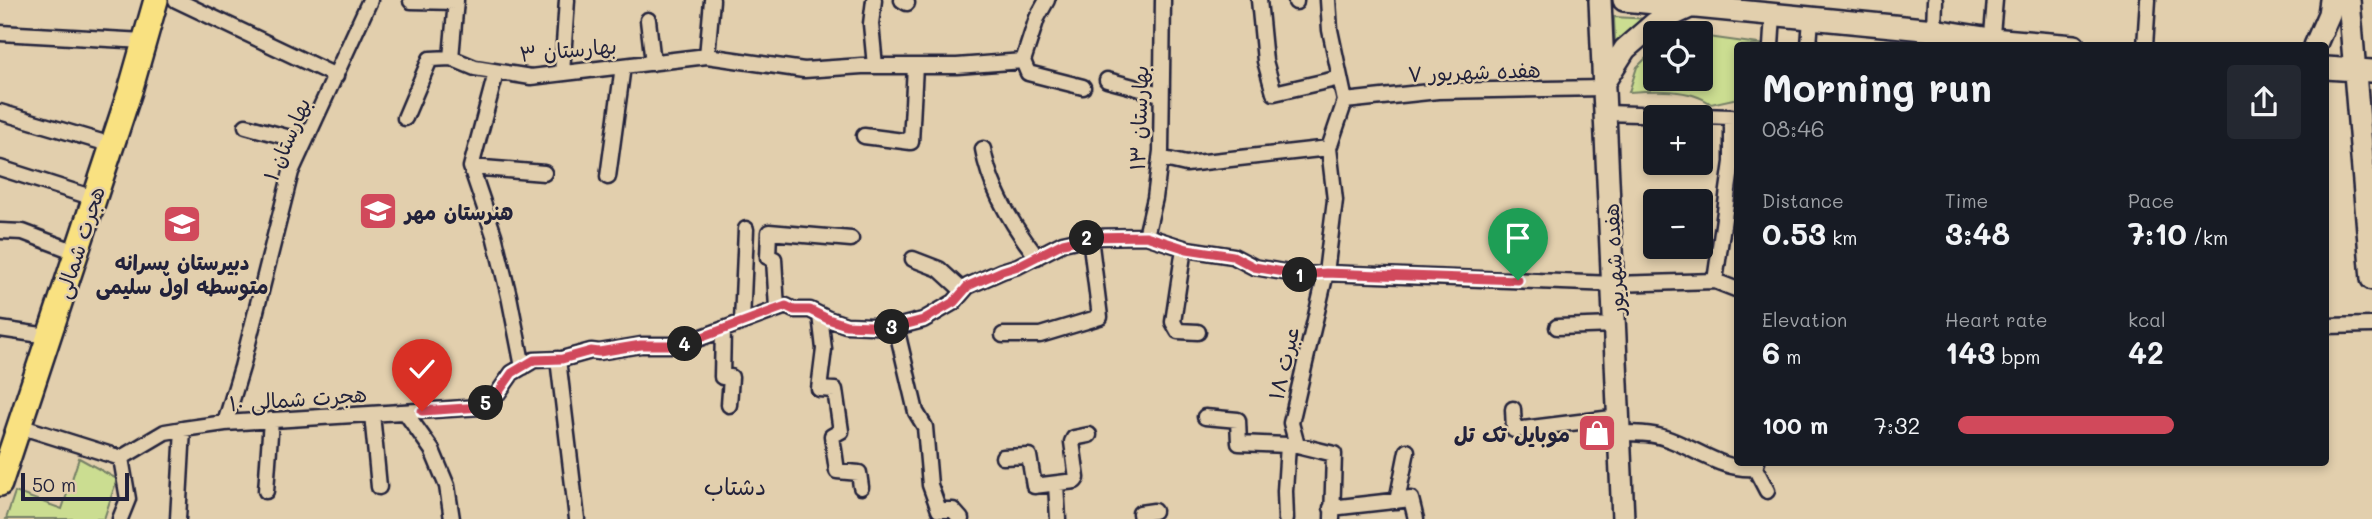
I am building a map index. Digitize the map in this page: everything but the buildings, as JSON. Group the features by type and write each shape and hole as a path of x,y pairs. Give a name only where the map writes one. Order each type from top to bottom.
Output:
{"main road":[{"name":"هجرت شمالی","path":"0,484 5,453 19,426 112,145 156,0"},
{"name":"هفده شهریور","path":"1600,0 1623,519"},
{"path":"1624,0 1679,3 1934,30 1991,42"},
{"path":"2317,42 2329,14 2331,0"},
{"path":"2350,0 2363,70 2372,279"},
{"path":"1604,85 1625,49 1679,3"},
{"path":"2329,68 2363,70"}],"street":[{"path":"176,0 337,76"},
{"name":"بهارستان ۱","path":"226,423 291,172 370,0"},
{"path":"562,73 568,0"},
{"path":"707,57 712,0"},
{"path":"874,0 871,24 875,66"},
{"path":"1047,0 1037,18 1023,61 1028,74 1083,87"},
{"name":"بهارستان ۱۳","path":"1146,236 1155,198 1160,158 1163,0"},
{"path":"1259,0 1265,61 1275,93 1340,79"},
{"path":"1160,158 1186,164 1329,148 1345,101 1330,30 1328,0"},
{"path":"1934,30 1935,0"},
{"path":"1991,42 1995,0"},
{"path":"2145,42 2148,0"},
{"path":"405,118 430,59 451,58 456,1 411,1"},
{"path":"1771,42 1773,15"},
{"path":"1809,42 1811,18"},
{"path":"648,20 653,63"},
{"path":"0,33 144,41"},
{"name":"بهارستان ۳","path":"451,58 496,73 531,77 707,57 804,70 875,66 957,66 1023,61"},
{"path":"608,177 623,66"},
{"path":"864,136 911,142 915,66"},
{"path":"496,73 471,167 497,247 523,367 534,360 558,359 591,351 641,345 681,345 786,306 794,310 810,310 846,325 896,327 923,320 954,302 968,286 1063,243 1090,237 1146,236 1184,248 1233,256 1254,267 1301,275 1326,273 1614,284 1715,281 1734,288"},
{"path":"1107,80 1160,94"},
{"name":"هفده شهریور ۷","path":"1345,101 1438,91 1604,85"},
{"path":"0,112 112,145"},
{"path":"1605,113 1734,115"},
{"path":"246,126 305,142"},
{"path":"1715,281 1734,131"},
{"name":"عبرت ۱۸","path":"1286,519 1285,491 1293,445 1291,423 1326,273 1335,200 1329,148"},
{"path":"983,149 987,170 1000,199 1018,233 1037,257"},
{"path":"471,167 544,173"},
{"path":"0,168 94,198"},
{"path":"742,322 746,229"},
{"path":"0,231 23,232 76,252"},
{"path":"777,308 774,259 768,257 769,232 851,239"},
{"path":"1003,335 1040,335 1100,317 1090,237"},
{"path":"1184,248 1173,322 1178,331 1198,332"},
{"path":"912,259 939,269 963,291"},
{"path":"820,315 824,349 819,389 835,390 841,431 832,436 836,471 859,473 861,487"},
{"path":"1557,327 1616,325"},
{"path":"2329,326 2372,325"},
{"path":"896,327 916,411 925,427 930,485 939,509 953,510 961,519"},
{"path":"0,329 48,336"},
{"path":"723,329 722,377 731,377 729,405"},
{"path":"558,359 577,519"},
{"name":"هجرت شمالی ۱۰","path":"121,458 165,432 183,429 226,423 481,407 498,393 512,373 523,367"},
{"path":"1513,409 1514,429 1620,425 1665,438 1717,462 1743,469 1753,466"},
{"path":"405,412 432,450 447,486 452,519"},
{"path":"372,414 379,487"},
{"path":"1205,417 1238,420 1239,443 1293,445 1334,454 1331,514 1411,499 1416,519"},
{"path":"266,491 271,420"},
{"path":"19,426 121,458 128,499 120,519"},
{"path":"178,519 183,429"},
{"path":"1003,457 1029,456 1034,486 1077,480 1072,442 1089,435"},
{"path":"1397,500 1406,451"},
{"path":"1756,466 1767,491"},
{"path":"1056,484 1058,519"},
{"path":"1141,519 1140,513 1154,511"}],"green space":[{"path":"1614,17 1650,19 1635,26 1615,42"},
{"path":"1713,38 1744,42 1734,42 1734,99 1711,104 1682,93 1660,91 1713,91"},
{"path":"1643,61 1643,91 1660,91 1629,92 1637,67"},
{"path":"79,458 117,479 104,519 6,519 15,492 62,509"}],"place":[{"name":"هنرستان مهر","path":"378,211"},
{"name":"دبیرستان پسرانه متوسطه اول سلیمی","path":"182,224"},
{"name":"موبایل تک تل","path":"1597,433"}],"district":[{"name":"دشتاب","path":"735,486"}],"route":[{"path":"422,411 481,407 498,393 512,373 534,360 562,359 591,351 641,345 681,345 786,306 794,310 810,310 846,325 896,327 923,320 954,302 968,286 1018,266 1063,243 1090,237 1146,236 1187,249 1233,256 1254,267 1301,275 1326,273 1518,280"}]}
